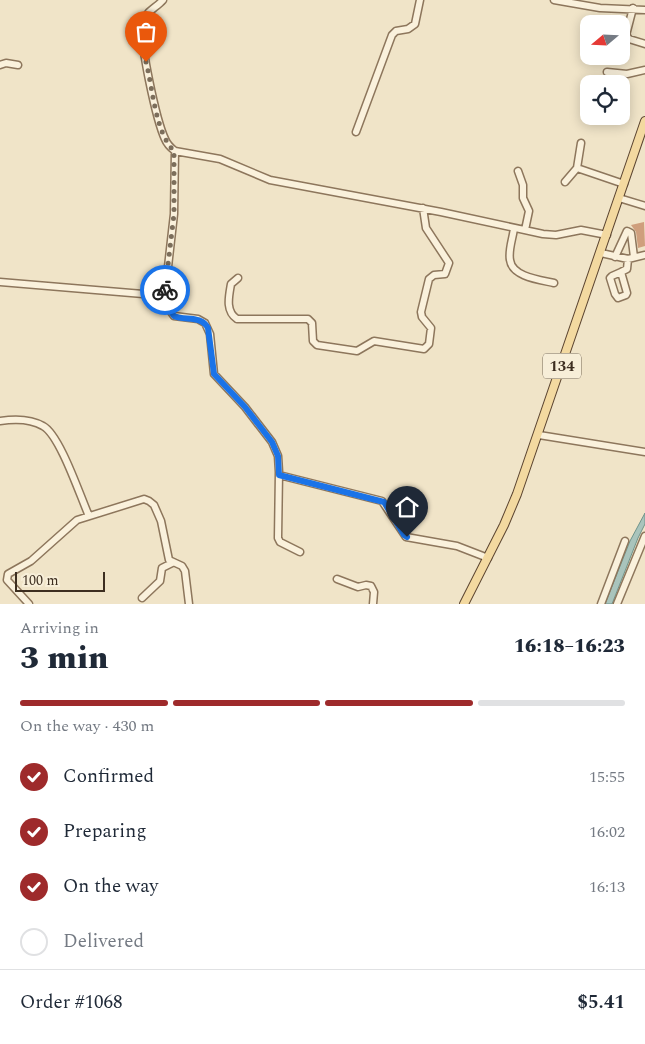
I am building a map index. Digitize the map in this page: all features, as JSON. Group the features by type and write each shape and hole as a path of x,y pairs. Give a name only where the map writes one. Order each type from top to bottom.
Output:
{"main road":[{"name":"134","path":"464,604 514,502 539,435 645,121"}],"street":[{"path":"163,0 147,13 143,22 142,42 161,129 168,145 174,151 220,159 270,180 423,208 514,228 556,235 581,230 607,235"},
{"path":"356,132 392,35 396,30 408,29 415,24 420,0"},
{"path":"554,0 645,10"},
{"path":"633,8 626,35 630,39 645,44"},
{"path":"0,65 6,63 18,65"},
{"path":"607,72 627,74 645,70"},
{"path":"565,182 577,168 582,143"},
{"path":"164,302 174,214 174,151"},
{"path":"577,168 624,184"},
{"path":"518,172 523,183 523,198 529,211 525,230"},
{"path":"619,198 645,206"},
{"path":"238,278 231,284 228,302 232,316 236,320 308,319 312,323 312,341 318,345 357,351 374,341 424,350 429,344 431,328 422,318 421,312 429,279 434,275 445,274 449,262 426,228 423,208"},
{"path":"514,228 510,256 512,266 518,273 554,283"},
{"path":"615,257 627,231 631,233 631,258 627,269 622,272"},
{"path":"601,253 615,257 631,258 645,255"},
{"path":"0,282 155,295 164,302 174,316 198,319 206,323 210,334 210,352 214,374 245,407 272,442 278,456 278,538 280,542 300,552"},
{"path":"0,421 13,420 34,423 43,426 49,431 57,442 89,516"},
{"path":"539,435 645,452"},
{"path":"279,475 382,501 406,537 458,546 488,558"},
{"path":"30,604 7,580 7,576 31,561 73,523 137,500 149,501 154,505 161,521 167,555 172,563 182,566 186,571 189,604"},
{"path":"618,604 645,536"},
{"path":"601,604 625,541"},
{"path":"142,598 160,580 164,567 172,563"},
{"path":"337,579 358,587 371,586 374,590 373,604"}],"water":[{"path":"645,513 645,524 612,604 605,604 630,541"}],"building":[{"path":"644,222 645,246 638,248 636,232 631,225"}],"way so far":[{"path":"146,62 161,129 165,140 174,151 174,214 165,290"}],"route":[{"path":"165,290 164,302 170,313 178,318 198,319 206,323 210,334 210,352 214,374 245,407 272,442 278,456 279,475 384,502 407,537"}]}
